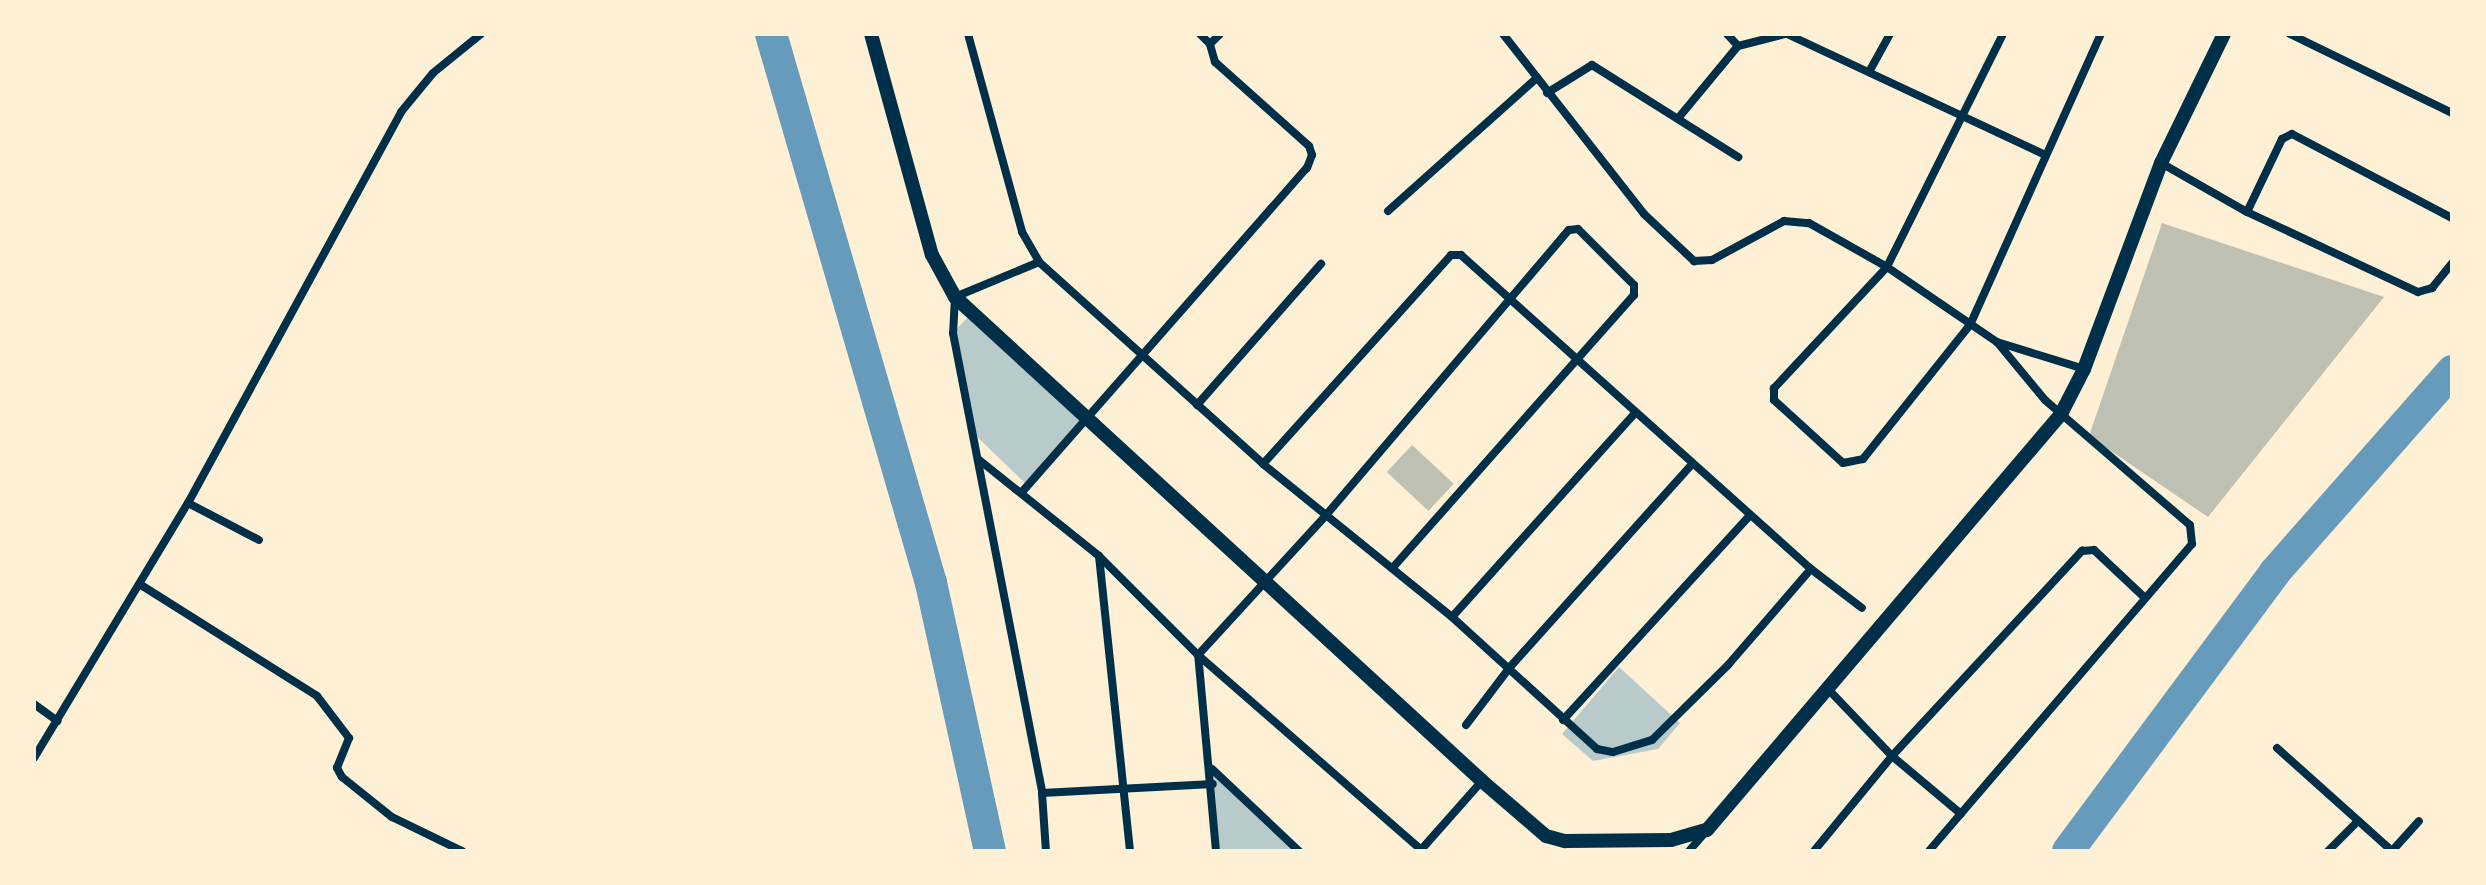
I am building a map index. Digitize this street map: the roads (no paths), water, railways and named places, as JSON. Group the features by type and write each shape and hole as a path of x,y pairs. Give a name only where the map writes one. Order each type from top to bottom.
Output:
{"street":[{"path":"34,758 188,503 401,112 433,73 481,34"},
{"path":"871,34 932,255 955,297 1482,781 1556,845 1671,840 1707,830"},
{"path":"968,34 1022,232 1039,262 1263,464 1452,617 1601,751 1652,740 1728,665 1811,569"},
{"path":"1022,492 1307,168 1312,155 1309,146 1215,62 1210,44 1200,34"},
{"path":"1210,44 1220,34"},
{"path":"1727,34 1738,46"},
{"path":"1680,116 1738,46 1786,34 2045,155"},
{"path":"1869,72 1890,34"},
{"path":"2003,34 1887,267 1773,392 1774,400 1835,459 1853,465 1863,459 1970,325 2101,34"},
{"path":"1689,851 2061,414 2084,369 2161,163 2224,34"},
{"path":"2290,34 2452,113"},
{"path":"1506,35 1547,93 1644,214 1694,261 1712,260 1784,221 1809,223 1887,267 1997,342 2084,369"},
{"path":"1547,93 1592,65 1680,116 1738,157"},
{"path":"1388,211 1537,78"},
{"path":"2247,212 2282,139 2292,134 2452,218"},
{"path":"2161,163 2247,212 2418,292 2432,288 2452,263"},
{"path":"1216,851 1213,784 1198,655 1327,514 1569,230 1578,229 1635,290 1577,362 1393,567"},
{"path":"1263,464 1451,255 1464,257 1509,301 1811,569 1862,608"},
{"path":"955,297 1039,262"},
{"path":"1197,405 1321,264"},
{"path":"955,297 953,333 1042,793 1046,851"},
{"path":"1929,851 2192,544 2193,530 2061,414 1997,342"},
{"path":"1452,617 1635,413"},
{"path":"978,459 1099,556 1198,655 1422,851 1482,781"},
{"path":"1466,725 1510,667 1692,464"},
{"path":"188,503 259,540"},
{"path":"1563,720 1750,515"},
{"path":"1814,851 1892,756 2082,551 2094,550 2144,597"},
{"path":"1099,556 1127,789 1130,851"},
{"path":"141,585 317,696 349,738 337,768 342,777 392,817 462,851"},
{"path":"1827,688 1892,756 1961,814"},
{"path":"34,704 57,721"},
{"path":"2277,748 2392,851 2419,821"},
{"path":"1211,768 1299,851"},
{"path":"1042,793 1213,784"},
{"path":"2328,851 2357,822"}],"waterway":[{"path":"771,34 931,583 990,851"},
{"path":"2068,851 2275,572 2452,371"}]}
